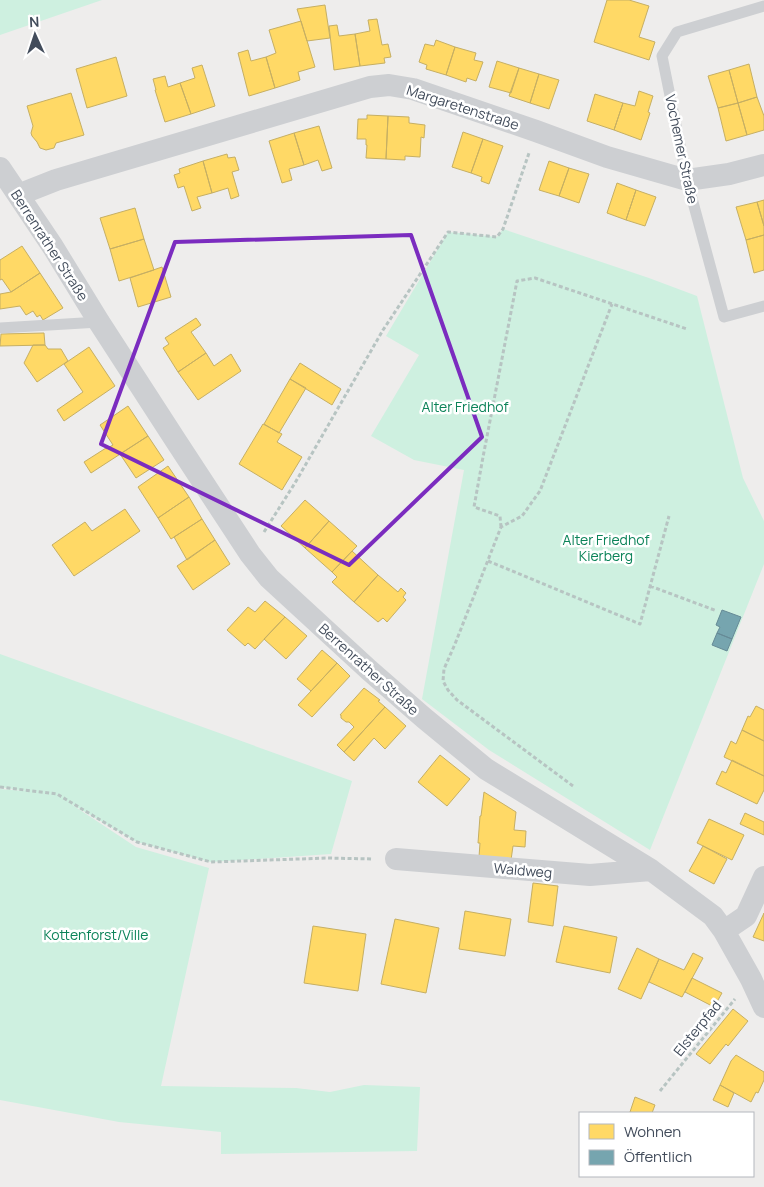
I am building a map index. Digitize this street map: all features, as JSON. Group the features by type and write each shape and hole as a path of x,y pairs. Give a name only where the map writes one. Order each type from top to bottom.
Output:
{"street":[{"name":"Margaretenstraße","path":"18,195 56,180 370,87 389,85 413,89 607,157 687,180 729,174 764,164"},
{"name":"Berrenrather Straße","path":"0,168 53,247 99,322 250,554 269,578 369,670 486,769 650,870 713,916 758,975 764,1007"},
{"name":"Waldweg","path":"396,859 590,875 650,870"},
{"path":"724,931 746,916 764,877"}],"lane":[{"name":"Vochemer Straße","path":"764,6 677,32 662,56 687,180 724,317 764,306"},
{"name":"Berrenrather Straße","path":"0,328 99,322"}],"path":[{"path":"250,554 295,483 383,330 448,232 497,237 504,229 536,131"},
{"path":"574,786 457,700 443,681 444,669 501,527 500,516 474,507 517,281 535,278 687,329"},
{"path":"501,527 522,516 540,491 612,304"},
{"path":"488,561 640,624 669,516"},
{"path":"650,586 717,612"},
{"path":"0,787 57,794 138,842 211,862 328,858 396,859"},
{"name":"Elsterpfad","path":"660,1091 758,975"}],"highlighted area":[{"path":"411,235 482,437 349,565 101,444 175,242"}],"green space":[{"path":"0,0 102,0 0,35"},
{"name":"Alter Friedhof Kierberg","path":"503,229 697,296 743,478 764,521 764,564 650,850 489,750 422,699 464,470 414,460 371,436 419,355 386,336 448,232 497,237"},
{"name":"Kottenforst/Ville","path":"0,654 352,781 331,854 211,862 137,842 68,802 136,847 209,868 161,1086 296,1088 330,1092 364,1085 420,1087 417,1151 221,1154 221,1132 119,1122 0,1100 0,789 26,791 0,787"}],"building: Wohnen":[{"path":"607,0 629,0 649,6 639,37 655,42 649,60 594,42"},
{"path":"325,5 330,38 307,41 297,9"},
{"path":"377,19 382,45 388,44 391,57 384,58 385,63 360,66 355,34 370,31 368,20"},
{"path":"301,21 315,67 298,72 300,80 275,88 266,57 276,53 269,30"},
{"path":"337,25 339,36 355,34 360,66 334,70 329,26"},
{"path":"436,40 455,47 446,75 426,69 427,65 419,62 425,44 434,46"},
{"path":"455,47 476,53 474,60 483,62 476,81 467,78 466,82 446,75"},
{"path":"248,50 251,61 266,57 275,88 249,96 238,53"},
{"path":"116,57 127,96 87,108 76,69"},
{"path":"497,61 519,68 511,93 489,87"},
{"path":"749,64 757,97 738,103 729,70"},
{"path":"202,65 215,106 191,114 180,83 195,78 192,68"},
{"path":"519,68 539,74 530,103 509,96"},
{"path":"729,70 738,103 718,108 708,76"},
{"path":"539,74 559,80 549,109 530,103"},
{"path":"165,76 168,87 180,83 191,114 165,122 153,79"},
{"path":"639,91 653,96 648,112 650,113 641,140 614,130 623,103 635,106"},
{"path":"71,93 84,135 56,143 54,148 46,150 40,148 31,133 33,126 27,106"},
{"path":"595,94 623,103 614,130 587,121"},
{"path":"757,97 764,116 764,130 747,135 738,103"},
{"path":"738,103 747,135 726,141 718,108"},
{"path":"367,115 388,116 386,159 366,158 366,139 357,139 358,119 367,119"},
{"path":"388,116 409,117 409,123 425,125 424,138 421,137 420,157 405,156 405,160 386,159"},
{"path":"319,126 332,168 322,171 318,160 304,165 294,133"},
{"path":"463,132 483,139 471,173 452,167"},
{"path":"294,133 304,165 289,169 292,180 282,183 269,141"},
{"path":"483,139 503,146 489,184 481,181 482,177 471,173"},
{"path":"227,154 228,158 235,157 239,170 232,172 239,196 231,199 228,188 212,193 203,161"},
{"path":"203,161 212,193 197,197 201,208 192,211 184,186 178,188 174,175 180,173 179,169"},
{"path":"549,161 569,168 559,196 539,190"},
{"path":"569,168 589,174 579,203 559,196"},
{"path":"617,183 636,190 626,220 607,213"},
{"path":"636,190 656,197 645,226 626,220"},
{"path":"764,200 764,226 757,202"},
{"path":"757,202 764,226 764,235 746,240 736,207"},
{"path":"135,208 144,239 110,249 100,218"},
{"path":"764,235 764,270 754,273 746,240"},
{"path":"144,239 154,270 119,281 110,249"},
{"path":"22,246 40,273 11,292 2,279 0,280 0,260"},
{"path":"162,267 171,297 138,307 130,278"},
{"path":"40,273 63,308 43,320 40,315 37,317 33,311 26,315 20,306 0,309 0,294 11,292"},
{"path":"196,318 201,325 191,332 206,353 178,372 163,348 169,344 165,338"},
{"path":"44,333 45,345 0,346 1,334"},
{"path":"33,345 45,345 48,349 61,349 68,361 37,382 24,363"},
{"path":"89,347 115,386 64,421 57,410 83,392 64,364"},
{"path":"206,353 214,366 231,354 241,371 198,400 178,372"},
{"path":"300,363 341,389 332,405 290,379"},
{"path":"290,379 306,388 279,433 264,424"},
{"path":"128,406 148,436 91,473 84,462 113,445 100,425"},
{"path":"263,424 282,434 277,442 302,457 282,490 239,464"},
{"path":"148,436 164,460 136,478 120,454"},
{"path":"168,466 189,497 158,518 138,487"},
{"path":"189,497 202,519 171,539 158,518"},
{"path":"305,500 329,521 305,548 281,526"},
{"path":"125,509 140,531 74,576 52,545 85,522 92,531"},
{"path":"202,519 215,540 187,560 174,537"},
{"path":"329,521 357,546 332,572 305,548"},
{"path":"215,540 230,564 193,590 177,566"},
{"path":"352,551 378,575 354,602 332,582 337,577 332,572"},
{"path":"378,575 398,592 401,588 406,593 403,597 406,600 387,622 383,618 378,622 354,602"},
{"path":"265,601 285,617 255,649 248,643 245,646 227,630 248,607 255,612"},
{"path":"285,617 307,636 286,659 264,639"},
{"path":"322,650 337,663 311,691 297,679"},
{"path":"337,663 350,676 312,717 298,705"},
{"path":"364,688 380,700 378,701 385,707 344,752 337,745 354,727 341,718 340,715"},
{"path":"756,706 764,710 764,741 742,730 748,716 750,717"},
{"path":"385,707 406,726 385,749 374,738 354,761 344,752"},
{"path":"742,730 764,741 764,776 724,757 731,741 736,744"},
{"path":"440,755 470,779 447,806 418,782"},
{"path":"732,760 764,776 764,790 757,804 716,784 722,771 726,773"},
{"path":"484,792 516,812 514,830 526,831 525,847 513,846 511,860 479,857 480,816"},
{"path":"745,813 764,822 764,835 740,824"},
{"path":"709,819 744,835 732,860 697,843"},
{"path":"703,846 727,859 714,884 689,871"},
{"path":"533,883 558,886 553,926 528,922"},
{"path":"465,911 511,919 505,956 459,949"},
{"path":"764,913 764,941 753,937"},
{"path":"395,919 439,928 426,993 381,984"},
{"path":"313,926 366,934 358,991 304,983"},
{"path":"564,926 617,937 610,973 556,962"},
{"path":"637,948 659,959 641,999 618,989"},
{"path":"693,953 703,958 682,997 649,982 659,959 684,970"},
{"path":"692,978 722,993 714,1007 685,992"},
{"path":"733,1009 748,1021 728,1046 726,1044 710,1064 696,1054"},
{"path":"736,1055 764,1072 764,1080 751,1102 720,1085 731,1061"},
{"path":"720,1085 734,1093 728,1107 713,1100"},
{"path":"635,1097 655,1105 652,1112 630,1112"}],"building: Öffentlich":[{"path":"722,610 741,617 732,639 717,633 720,627 716,625"},
{"path":"717,633 732,639 727,651 712,645"}],"park label":[{"name":"Alter Friedhof","path":"465,406"}]}
